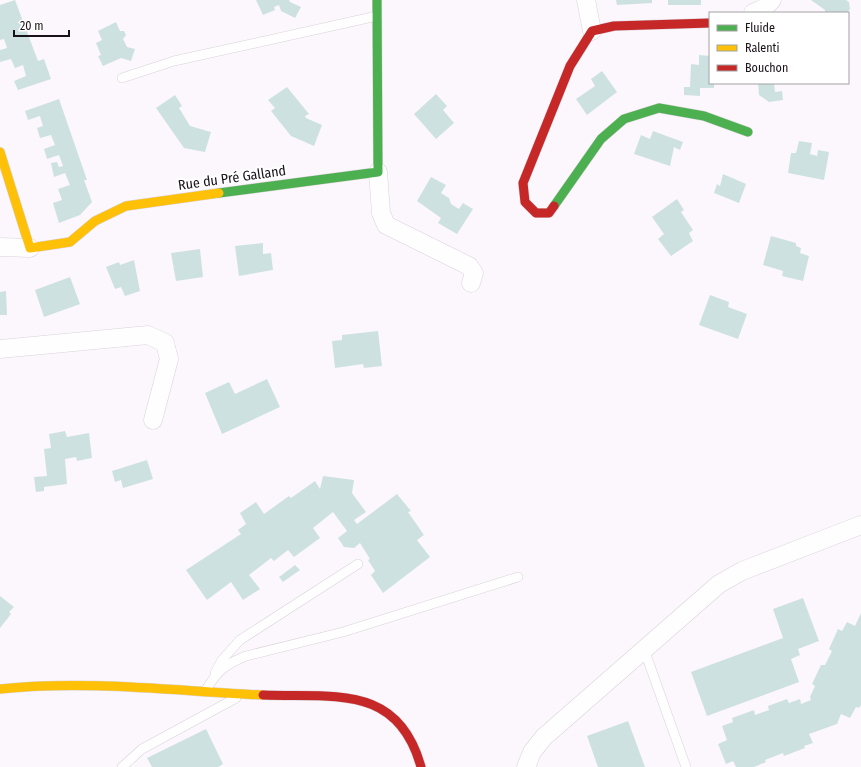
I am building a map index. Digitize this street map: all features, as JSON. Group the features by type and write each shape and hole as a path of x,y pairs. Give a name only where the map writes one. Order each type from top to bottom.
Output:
{"street":[{"path":"377,0 378,172 381,213 386,225 468,266 474,273 471,283"},
{"path":"586,0 592,31 570,66 523,183 525,202 536,214 549,213 601,139 624,119 659,108 704,116 748,132"},
{"path":"755,12 764,8 772,0"},
{"path":"592,31 614,26 709,23"},
{"path":"0,152 30,248 0,247"},
{"name":"Rue du Pré Galland","path":"30,248 70,242 95,221 126,206 378,172"},
{"path":"0,349 148,335 165,343 169,359 153,420"},
{"path":"526,767 532,752 544,737 714,588 732,576 861,525"},
{"path":"0,689 45,684 206,690 244,694 354,698 366,700 375,704 394,718 407,731 418,752 421,767"}],"lane":[{"path":"122,78 174,61 378,16"},
{"path":"206,690 222,660 240,640 358,564"},
{"path":"215,674 236,660 246,656 343,632 518,577"},
{"path":"644,649 686,767"},
{"path":"122,767 142,749 244,694"}],"building":[{"path":"15,0 38,61 44,59 51,79 18,90 14,81 26,76 23,65 15,68 11,59 0,62 0,50 7,48 4,39 0,40 0,5"},
{"path":"256,0 289,0 290,2 301,7 295,18 281,11 279,5 274,7 275,10 263,15"},
{"path":"616,0 652,0 652,3 617,5"},
{"path":"668,0 701,0 701,5 668,5"},
{"path":"811,0 846,0 849,2 850,9 848,12 825,12 825,10"},
{"path":"116,22 120,31 124,31 126,35 123,39 127,47 135,49 131,61 121,58 103,66 98,56 101,55 96,43 102,40 98,31"},
{"path":"699,55 709,56 709,84 714,84 714,88 700,88 700,96 684,95 684,87 690,87 691,64 699,65"},
{"path":"602,71 617,92 587,115 576,99 595,86 591,79"},
{"path":"758,84 774,84 775,92 782,91 783,100 769,102 759,95"},
{"path":"287,87 309,114 305,116 306,118 322,125 314,146 291,136 271,111 275,108 268,100"},
{"path":"436,94 447,106 443,110 454,123 436,139 414,114"},
{"path":"175,95 182,106 179,108 190,126 211,132 205,152 184,148 156,108"},
{"path":"59,99 87,180 84,180 92,202 80,215 59,223 53,203 62,200 58,189 70,185 65,173 54,177 51,163 57,162 59,167 63,166 59,155 47,159 44,149 55,145 51,135 40,138 37,128 43,126 40,116 28,120 25,111"},
{"path":"653,131 683,142 680,150 674,147 670,166 634,154 641,135 650,139"},
{"path":"799,141 812,143 810,154 817,156 818,150 829,152 824,180 788,173 791,153 796,153"},
{"path":"723,174 746,184 739,203 714,193 717,184 720,186"},
{"path":"431,177 446,185 441,193 449,198 451,204 459,209 463,203 473,209 457,234 438,223 441,218 417,201"},
{"path":"677,199 684,210 681,212 693,230 689,233 693,241 671,256 658,239 664,234 652,217"},
{"path":"771,236 796,243 796,246 801,248 800,253 809,256 803,281 782,276 783,271 763,265"},
{"path":"263,243 263,254 271,253 273,270 239,276 235,246"},
{"path":"200,249 203,277 176,281 171,253"},
{"path":"134,260 140,291 125,296 121,287 115,289 106,267 119,262 120,265"},
{"path":"70,277 80,304 44,317 35,290"},
{"path":"6,291 7,315 0,315 0,292"},
{"path":"710,295 729,302 728,307 747,314 738,339 699,325"},
{"path":"378,331 382,366 364,368 363,364 335,368 332,341 342,340 342,335"},
{"path":"267,379 280,407 222,434 205,393 229,382 235,394"},
{"path":"65,431 67,437 89,433 92,458 77,461 76,457 65,459 67,484 44,487 44,491 36,492 34,477 47,476 44,449 51,448 49,434"},
{"path":"147,460 153,479 123,488 121,480 115,482 112,471"},
{"path":"323,476 354,480 352,493 366,512 354,520 357,524 397,494 411,511 408,512 424,535 417,540 430,557 383,593 371,575 375,571 368,560 370,559 360,543 354,548 344,547 338,538 347,531 333,512 313,528 320,538 294,557 288,550 274,561 271,558 249,575 260,589 243,600 231,582 207,600 186,570 241,534 238,530 246,524 240,513 256,502 264,514 289,496 291,498 315,481 320,489"},
{"path":"295,565 300,570 283,582 279,577"},
{"path":"0,596 14,607 9,612 11,614 0,628"},
{"path":"803,598 819,641 798,649 800,655 791,659 799,682 707,716 691,672 783,638 773,609"},
{"path":"861,613 861,705 859,708 856,707 850,718 841,714 837,724 809,734 813,743 804,746 805,748 784,756 783,753 765,760 766,762 754,767 736,767 733,761 726,764 718,744 727,740 722,726 733,722 732,718 754,710 755,715 769,710 768,706 787,699 789,703 800,699 801,704 811,700 810,697 815,686 812,684 821,665 825,665 832,651 829,649 838,629 842,631 847,622 855,626"},
{"path":"628,721 645,767 598,767 587,736"},
{"path":"206,729 223,764 218,767 152,767 147,758"}],"traffic: fast":[{"path":"219,193 378,172 377,0"},
{"path":"554,206 601,139 624,119 659,108 704,116 748,132"}],"traffic: slow":[{"path":"0,152 30,248 70,242 95,221 126,206 219,193"},
{"path":"0,689 99,686 263,695"}],"traffic: jam":[{"path":"554,206 549,213 536,213 525,202 523,183 570,66 592,31 614,26 709,23"},
{"path":"263,695 338,697 360,701 379,708 396,721 410,740 421,767"}]}
